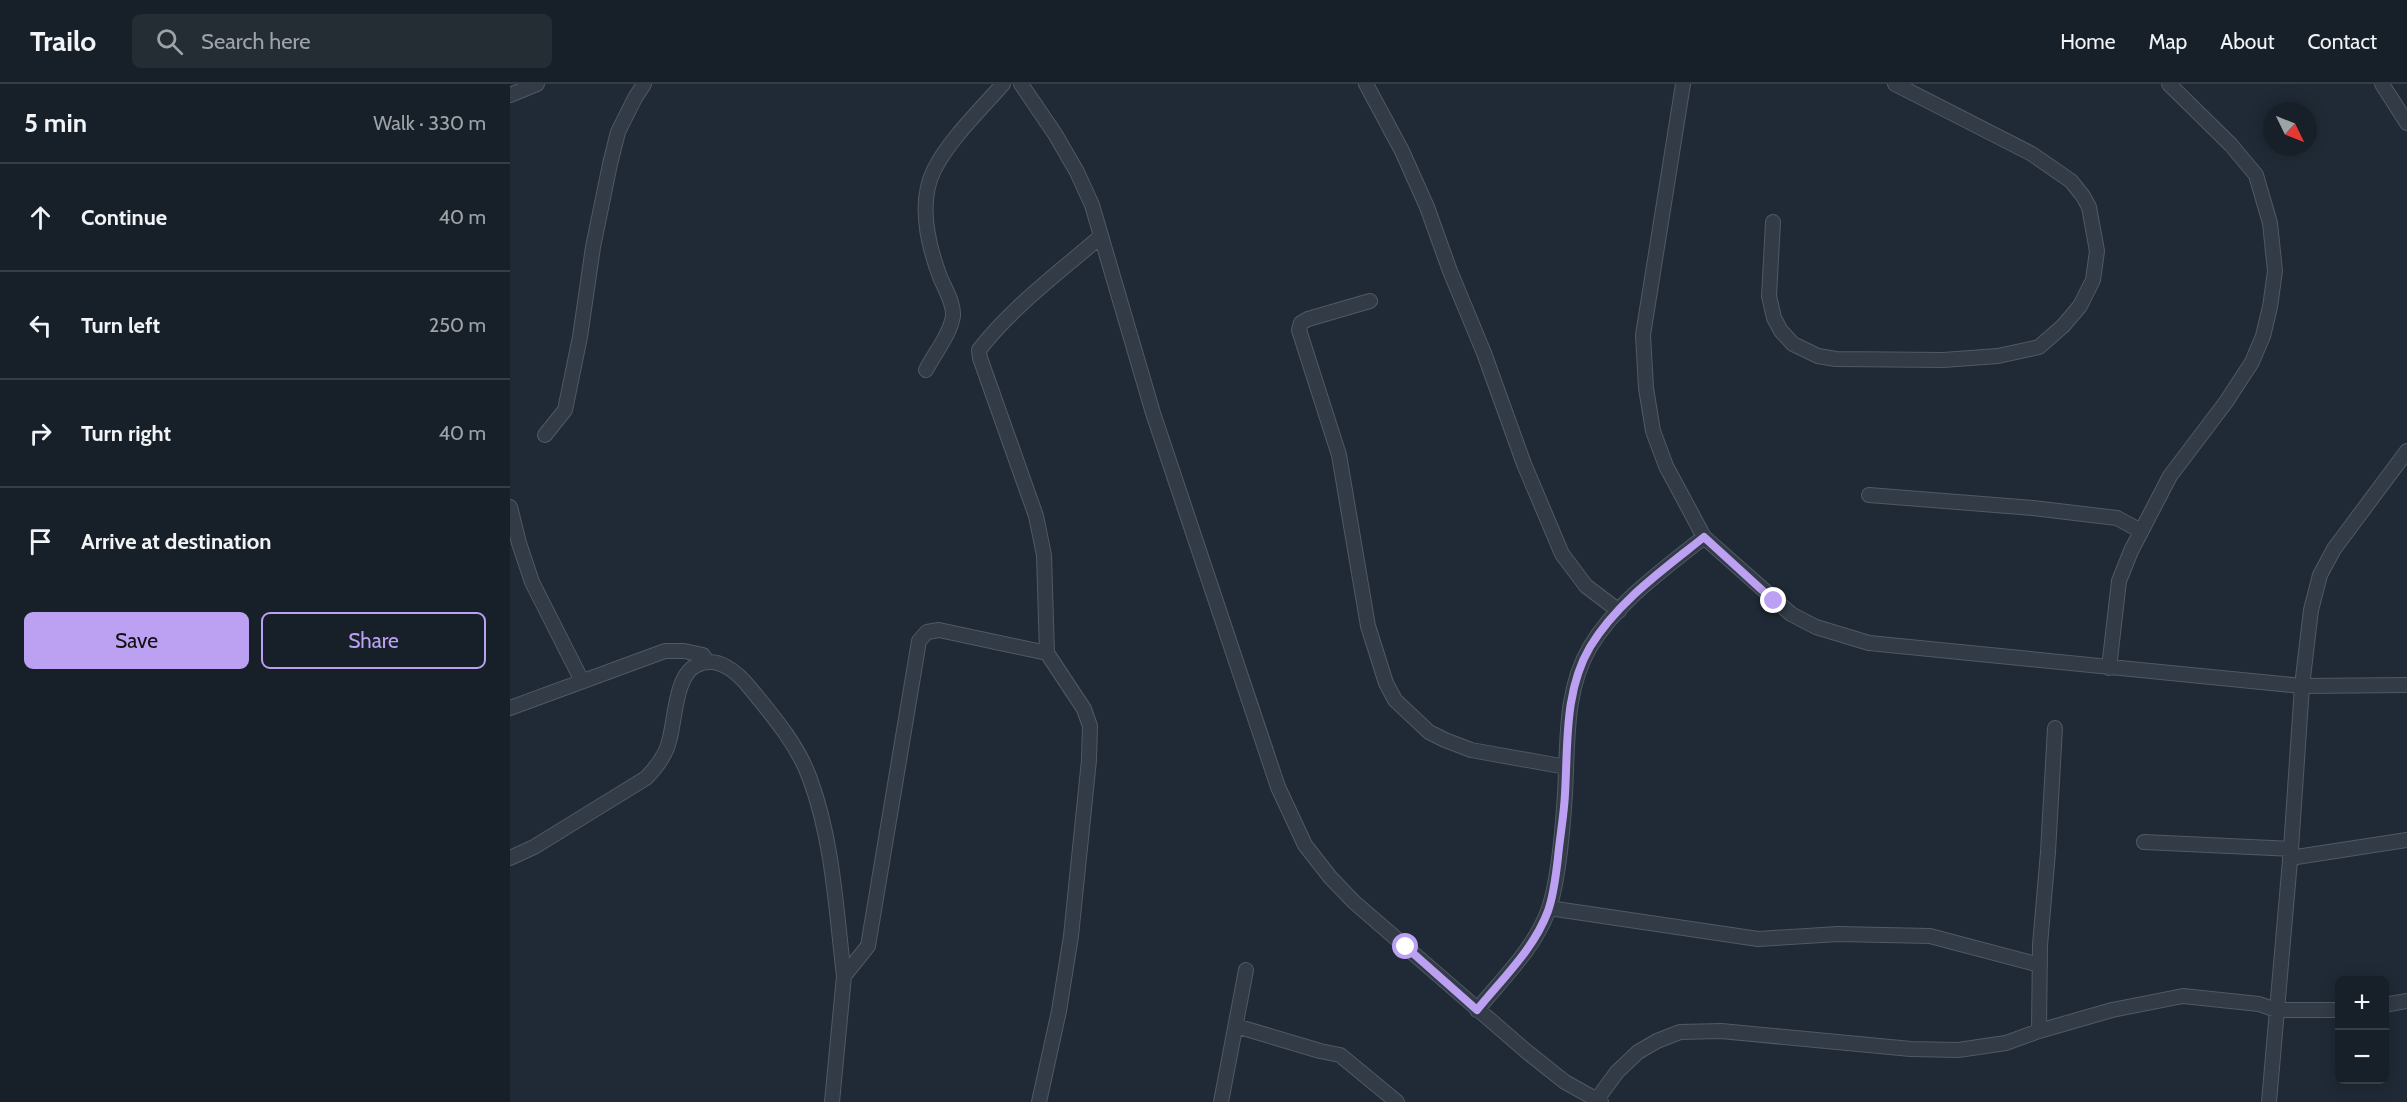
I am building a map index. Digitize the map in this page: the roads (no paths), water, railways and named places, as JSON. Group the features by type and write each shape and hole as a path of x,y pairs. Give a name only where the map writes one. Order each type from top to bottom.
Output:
{"street":[{"path":"510,95 537,84"},
{"path":"545,435 565,410 610,164 618,132 644,84"},
{"path":"926,370 946,334 953,314 930,243 926,210 928,186 944,153 1003,84"},
{"path":"1021,84 1055,134 1077,172 1092,205 1153,413 1278,787 1300,835 1330,877 1354,902 1477,1010 1565,1082 1598,1101 1617,1072 1638,1052 1680,1032 1721,1031 1911,1049 1958,1050 2006,1043 2038,1031 2122,1008 2183,996 2259,1004 2276,1010 2335,1010"},
{"path":"1366,84 1402,151 1426,207 1484,353 1524,464 1562,554 1586,586 1619,611"},
{"path":"1683,84 1643,335 1646,388 1653,431 1666,466 1704,537 1774,601 1791,614 1816,627 1869,643 2302,686 2407,685"},
{"path":"1773,222 1769,296 1774,318 1781,331 1793,344 1818,356 1942,360 1998,356 2039,347 2063,326 2080,306 2094,280 2097,251 2089,207 2083,196 2071,182 2032,154 1895,84"},
{"path":"2109,668 2120,581 2141,531 2170,476 2226,402 2252,362 2263,336 2275,271 2270,223 2256,175 2231,145 2169,84"},
{"path":"2382,84 2407,123"},
{"path":"1039,1102 1059,1011 1071,936 1090,749 1090,726 1084,709 1047,653 1044,555 1036,516 979,350 1018,308 1101,236"},
{"path":"1370,301 1308,319 1301,323 1299,330 1339,455 1368,626 1386,683 1395,700 1408,714 1429,732 1445,740 1471,750 1566,767"},
{"path":"2269,1102 2302,686 2311,610 2320,575 2334,549 2407,451"},
{"path":"1869,495 2033,508 2117,518 2141,531"},
{"path":"510,507 532,582 582,681"},
{"path":"1477,1010 1538,935 1549,908 1556,879 1565,795 1570,707 1577,678 1590,648 1609,620 1662,571 1704,537"},
{"path":"844,976 867,946 919,641 927,632 939,630 1047,653"},
{"path":"510,708 665,651 684,651 703,656 707,662"},
{"path":"510,858 534,847 646,778 658,765 667,747 678,694 685,676 695,665 716,662 742,677 786,734 810,778 831,862 844,976 832,1102"},
{"path":"2038,1031 2055,728"},
{"path":"2144,842 2290,854 2407,840"},
{"path":"1549,908 1758,939 1838,934 1930,936 2040,964"},
{"path":"1221,1102 1246,970"},
{"path":"2389,1004 2407,1001"},
{"path":"1236,1026 1340,1055 1397,1102"}]}
